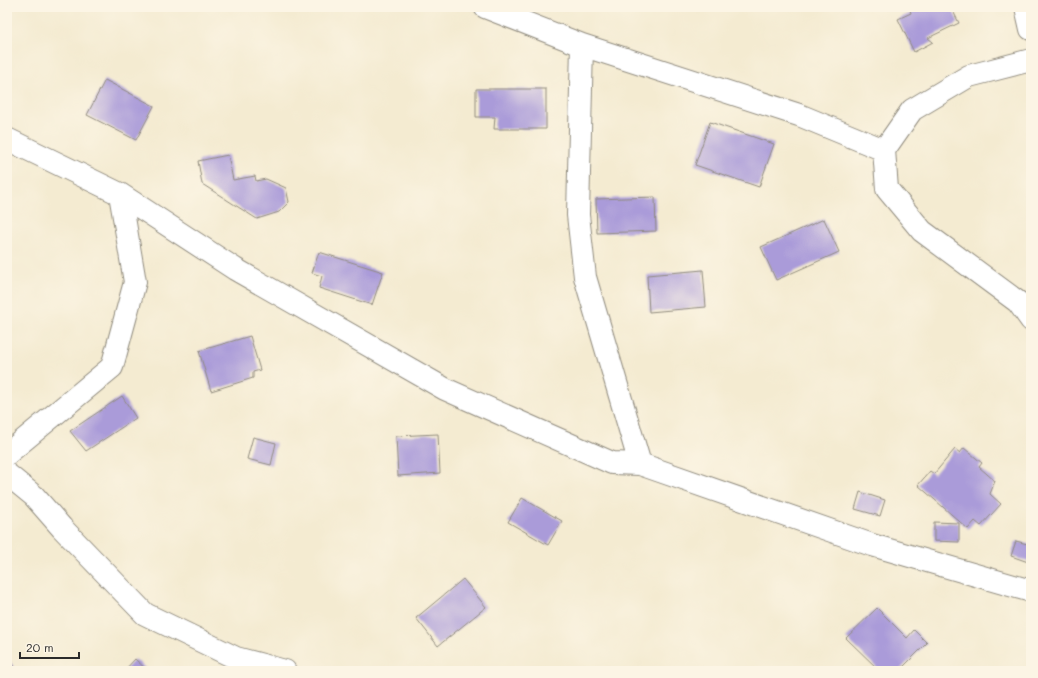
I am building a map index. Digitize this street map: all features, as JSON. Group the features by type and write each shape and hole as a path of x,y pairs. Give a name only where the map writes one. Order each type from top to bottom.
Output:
{"street":[{"path":"485,7 582,44 799,115 884,150"},
{"path":"1026,7 1031,29"},
{"path":"582,44 578,215 585,277 640,464"},
{"path":"1031,60 969,76 912,110 884,150 887,189 922,232 1018,302 1031,320"},
{"path":"7,139 120,194 235,270 445,389 612,463 640,464 872,545 1031,591"},
{"path":"7,454 112,367 134,282 120,194"},
{"path":"7,474 34,496 62,528 145,614 236,658 285,671"}],"building":[{"path":"909,7 951,7 959,23 928,38 933,42 914,52 898,19 911,13"},
{"path":"105,80 154,106 136,140 87,115"},
{"path":"476,89 546,89 546,129 494,129 495,117 476,117"},
{"path":"710,122 774,144 759,187 695,165"},
{"path":"228,155 233,180 255,176 256,181 266,179 286,188 289,202 279,212 257,219 202,184 198,161"},
{"path":"655,197 656,231 597,233 596,199"},
{"path":"824,219 839,252 776,280 761,247"},
{"path":"319,252 383,272 372,305 319,288 322,276 312,273"},
{"path":"703,270 706,307 649,312 647,275"},
{"path":"250,336 260,370 253,372 253,378 211,391 199,351"},
{"path":"122,396 136,418 86,451 70,431"},
{"path":"438,434 440,473 398,476 396,436"},
{"path":"253,437 276,443 271,465 247,459"},
{"path":"964,448 982,463 979,467 995,481 990,494 1001,504 981,526 975,521 968,529 918,485 930,471 934,474 955,449 960,453"},
{"path":"860,492 885,500 880,516 855,509"},
{"path":"522,498 562,521 548,545 508,522"},
{"path":"934,522 959,523 959,542 934,541"},
{"path":"1016,541 1031,545 1031,563 1011,556"},
{"path":"463,579 486,607 438,646 416,618"},
{"path":"877,608 907,638 914,630 927,643 899,671 880,671 846,638"},
{"path":"7,656 16,671 7,671"},
{"path":"135,659 148,671 124,671"}]}
